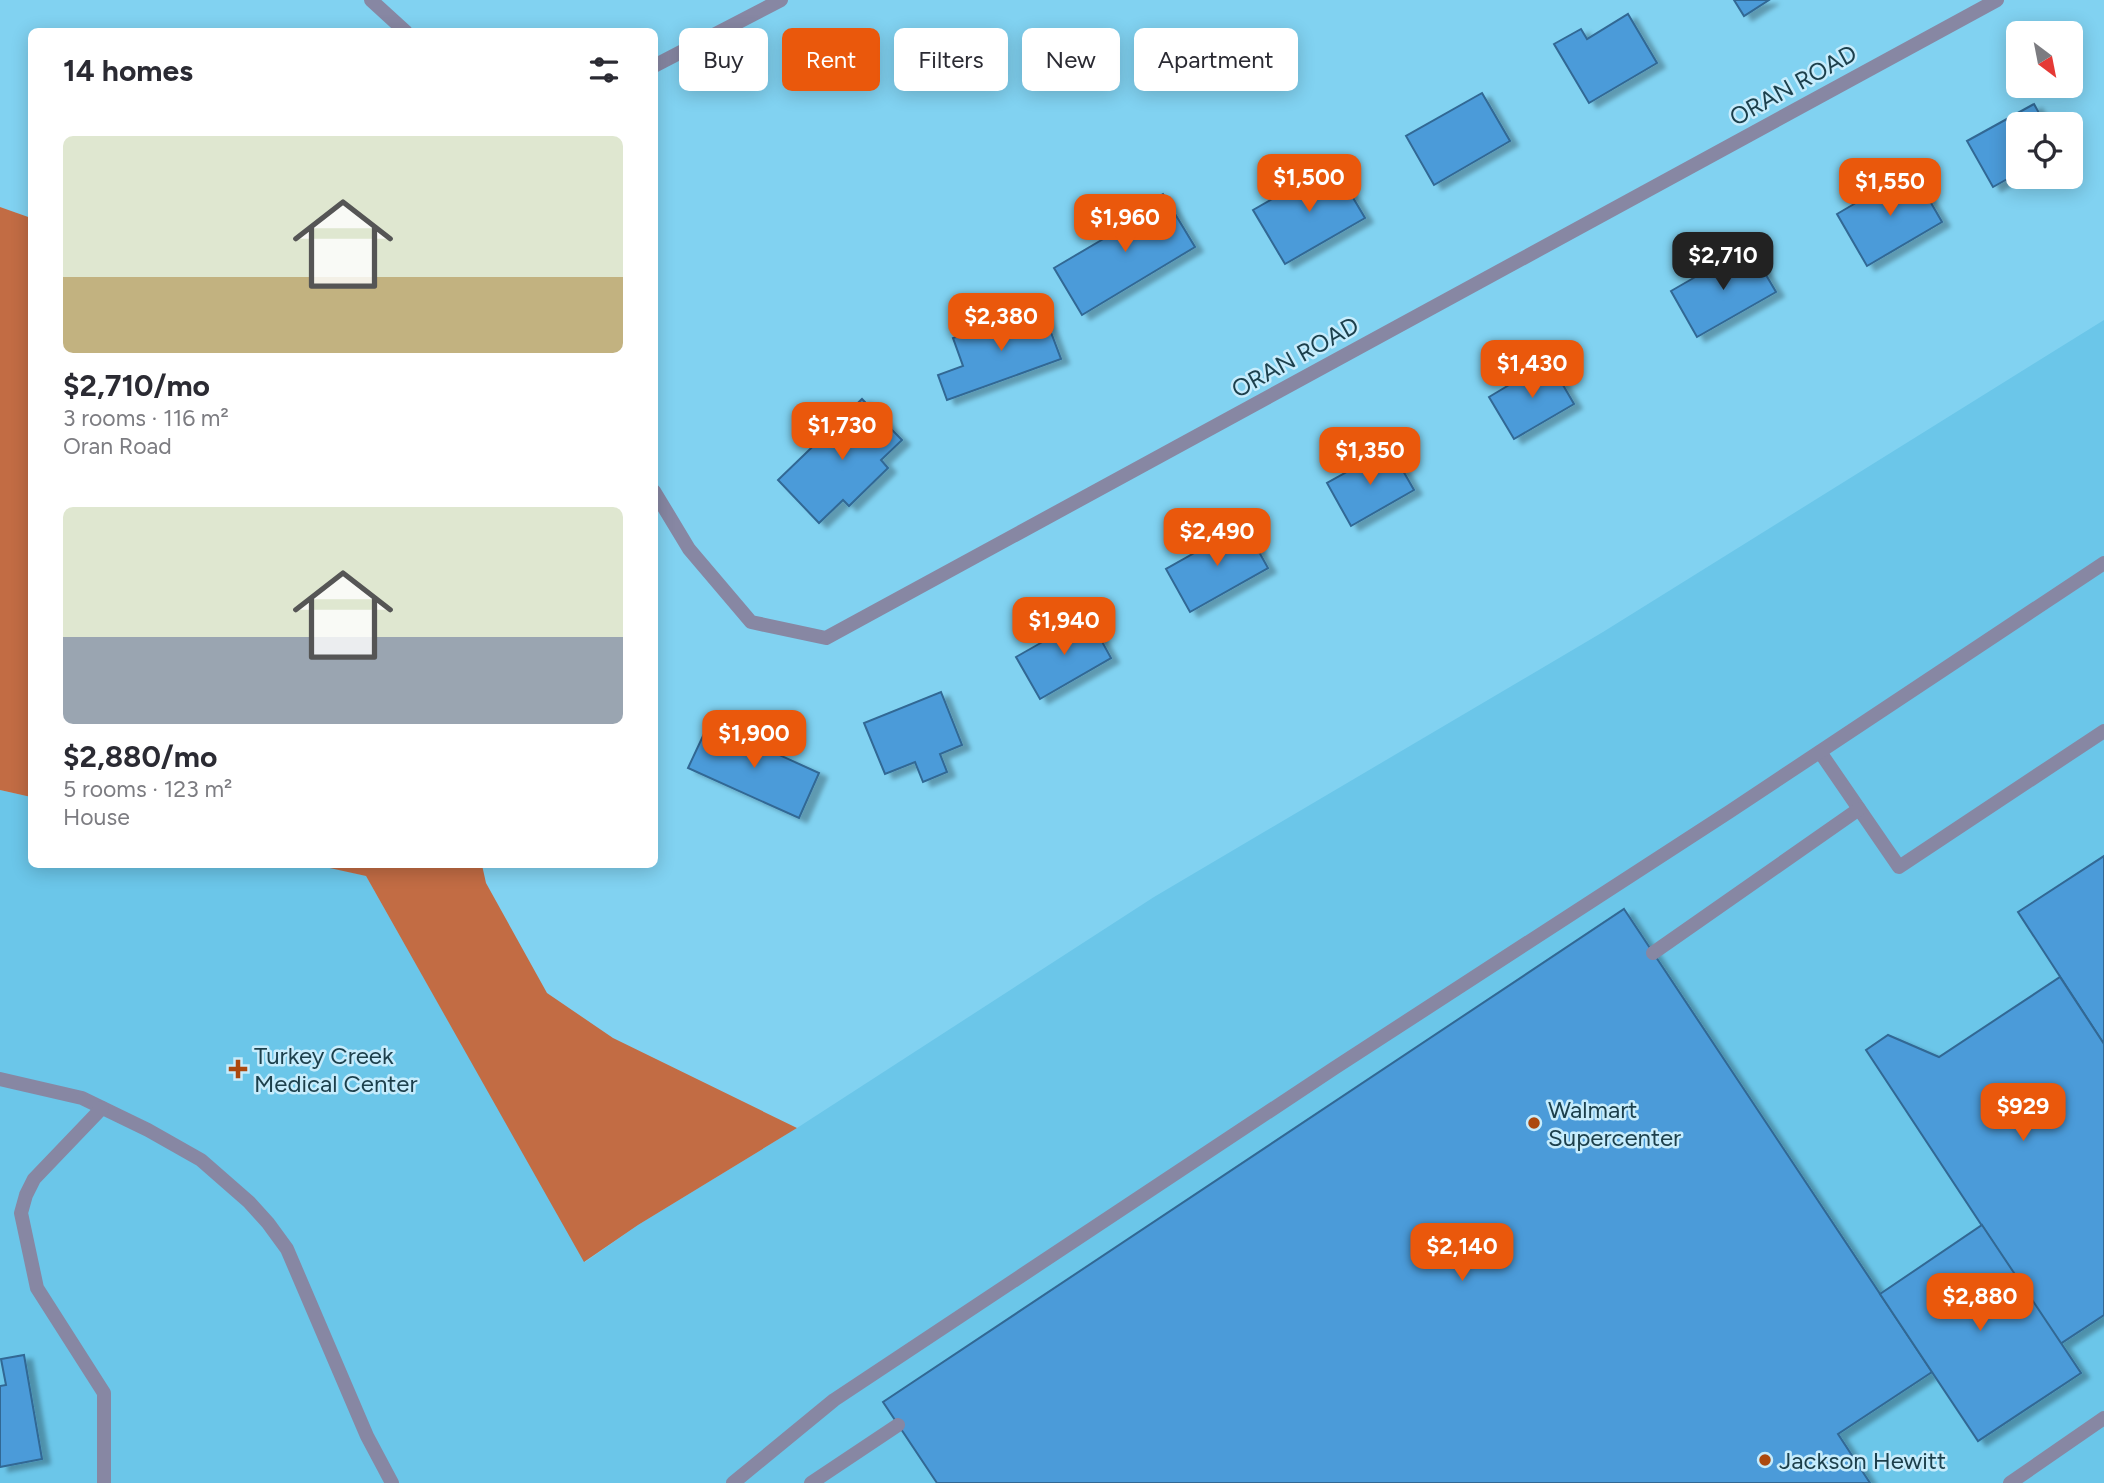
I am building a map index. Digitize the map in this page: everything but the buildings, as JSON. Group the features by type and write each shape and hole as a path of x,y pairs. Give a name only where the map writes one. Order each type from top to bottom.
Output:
{"street":[{"path":"371,0 402,28"},
{"path":"658,64 781,0"},
{"name":"ORAN ROAD","path":"658,498 689,549 751,622 826,638 1997,0"},
{"path":"733,1483 834,1400 2104,563"},
{"path":"1820,752 1899,867 2104,731"},
{"path":"1653,953 1859,809"},
{"path":"0,1079 82,1098 148,1130 201,1160 249,1202 287,1249 367,1436 391,1483"},
{"path":"102,1108 34,1179 21,1213 37,1288 104,1393 104,1483"},
{"path":"2010,1483 2104,1419"},
{"path":"811,1483 898,1425"}],"shaded area":[{"path":"0,207 28,217 28,796 0,790"},
{"path":"2104,320 2104,1483 0,1483 0,790 28,796 28,868 333,868 366,876 585,1262 638,1225 797,1128 1154,897 1603,632"},
{"path":"330,868 483,868 486,883 547,993 613,1038 797,1128 638,1225 584,1262 366,876"}],"place":[{"name":"Turkey Creek Medical Center","path":"238,1069"},
{"name":"Walmart Supercenter","path":"1534,1123"},
{"name":"Jackson Hewitt","path":"1765,1460"}]}
